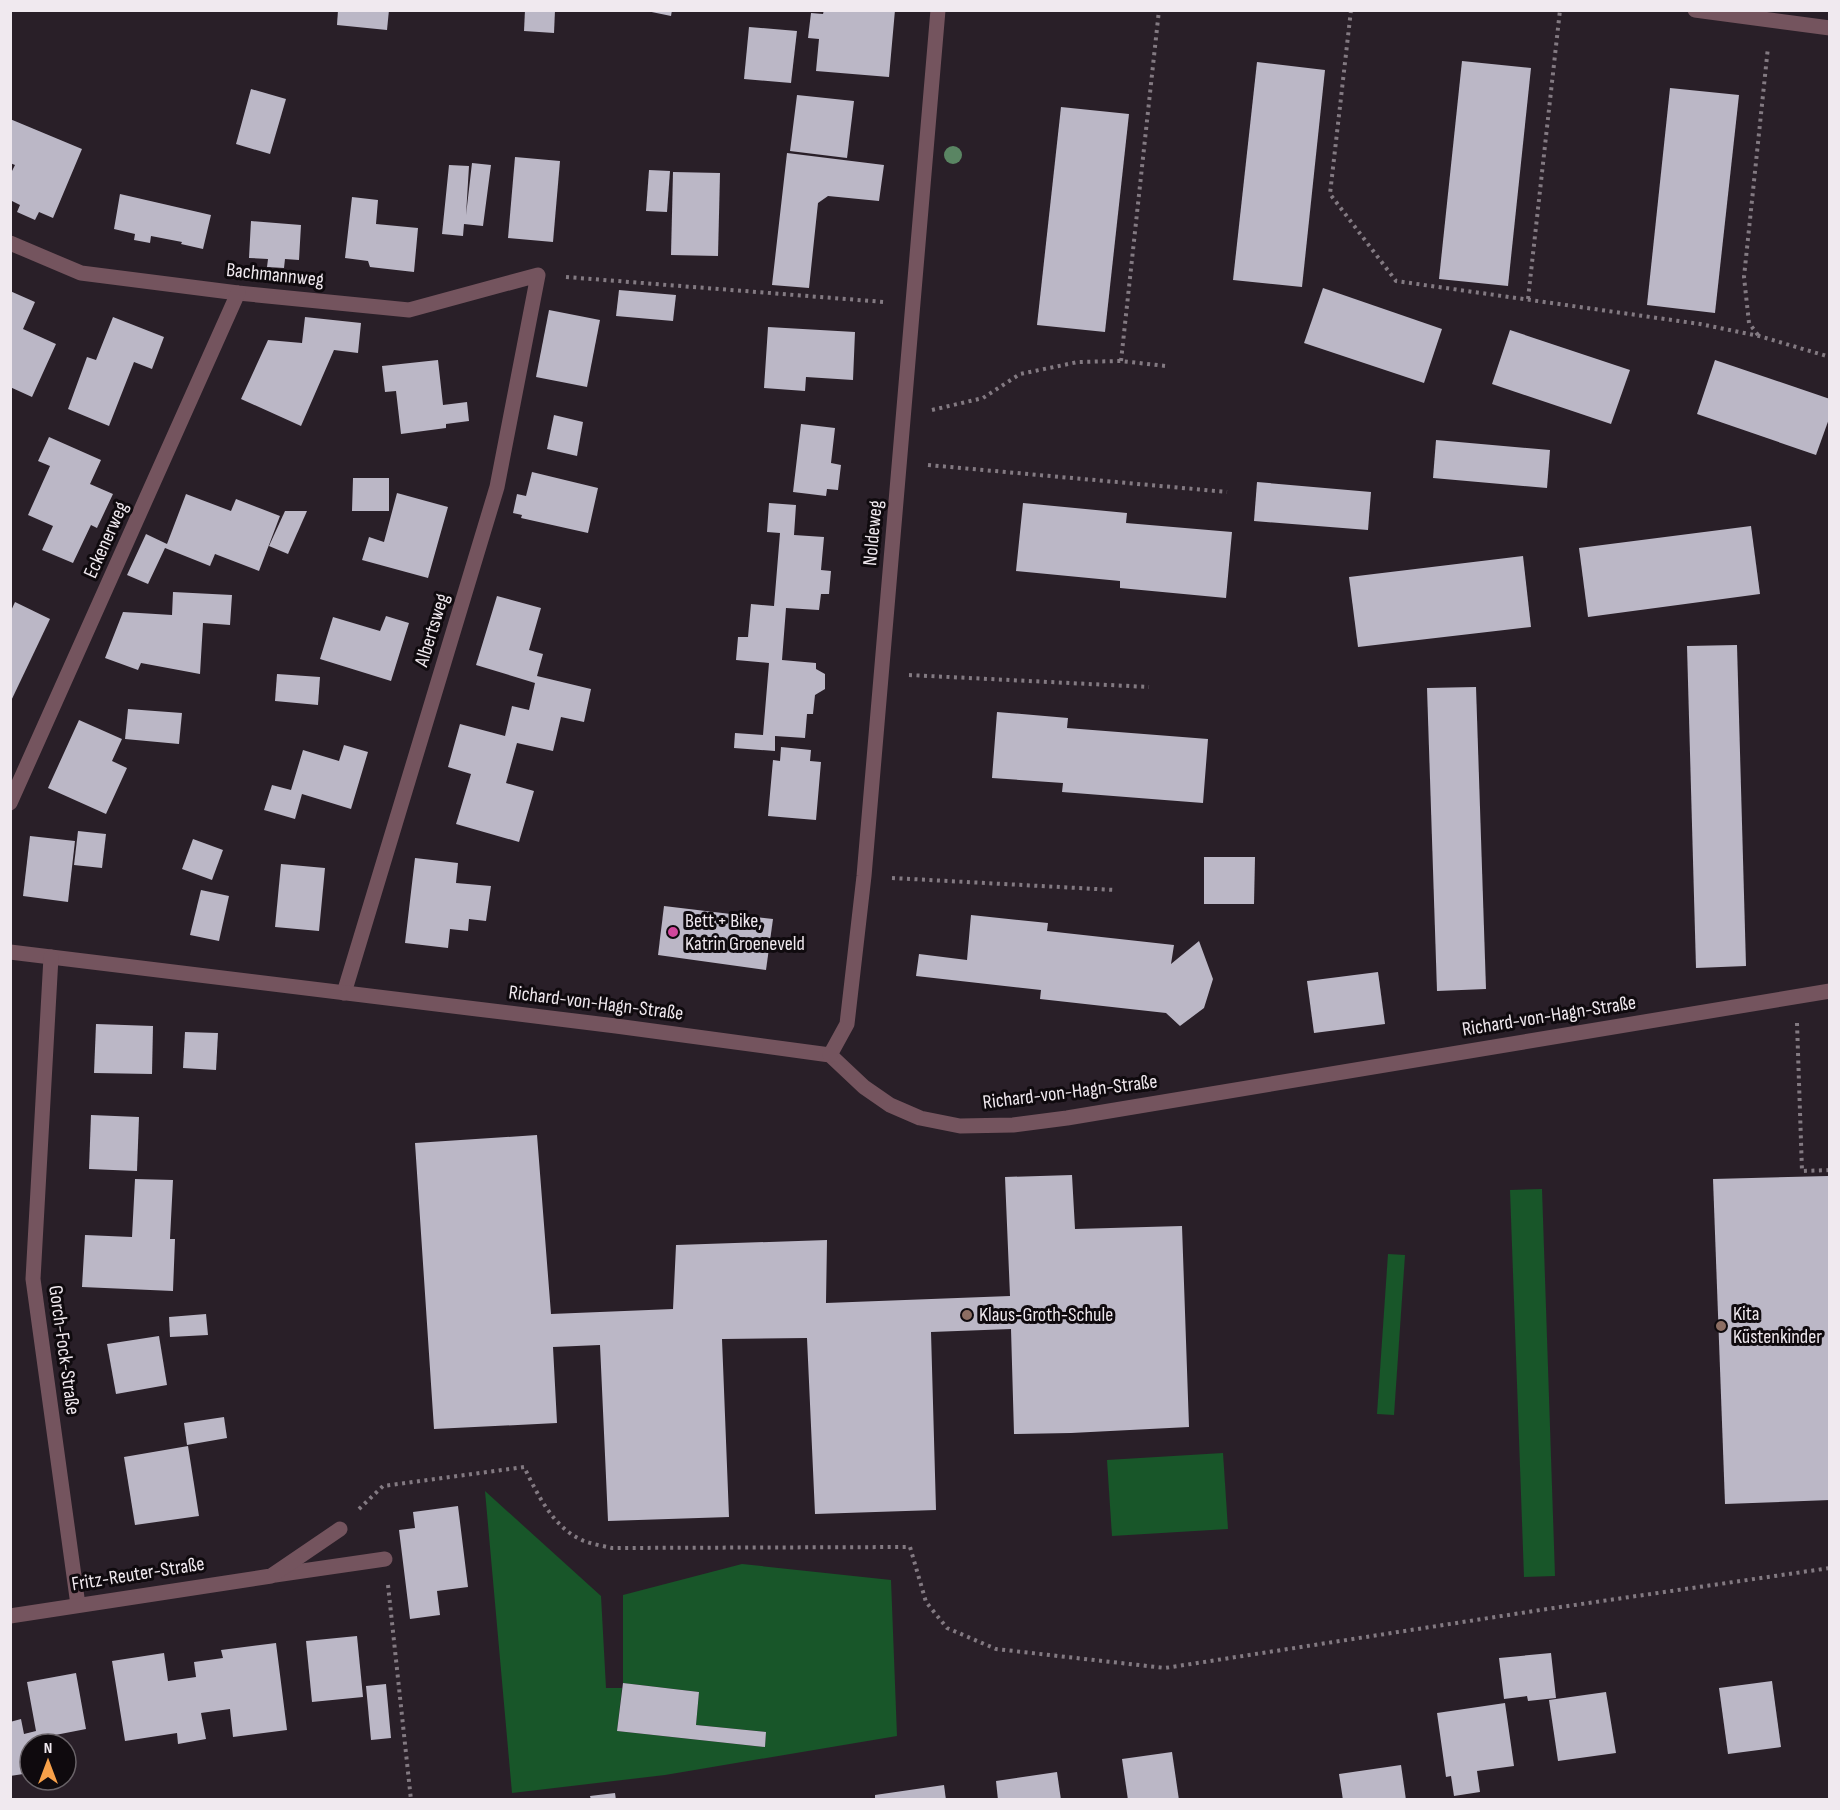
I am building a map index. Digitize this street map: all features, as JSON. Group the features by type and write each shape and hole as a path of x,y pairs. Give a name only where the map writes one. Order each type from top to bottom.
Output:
{"street":[{"name":"Noldeweg","path":"830,1055 847,1024 864,876 938,10"},
{"path":"1695,10 1830,28"},
{"name":"Bachmannweg","path":"10,243 81,273 238,293 409,310 538,275"},
{"name":"Albertsweg","path":"344,993 497,487 538,275"},
{"name":"Eckenerweg","path":"10,803 238,293"},
{"name":"Richard-von-Hagn-Straße","path":"10,952 830,1055 890,1105 920,1118 960,1126 1012,1125 1067,1118 1830,991"},
{"name":"Gorch-Fock-Straße","path":"51,957 33,1280 78,1605"},
{"name":"Fritz-Reuter-Straße","path":"271,1575 340,1529"},
{"name":"Fritz-Reuter-Straße","path":"10,1616 385,1559"}],"path":[{"path":"1121,361 1159,10"},
{"path":"1351,10 1330,194 1396,280 1700,324 1759,336 1830,357"},
{"path":"1528,299 1560,10"},
{"path":"1759,336 1749,323 1744,277 1771,20"},
{"path":"538,275 912,304"},
{"path":"905,407 935,410 983,398 1020,374 1078,362 1121,361 1166,366"},
{"path":"900,463 1227,492"},
{"path":"881,674 1149,687"},
{"path":"864,876 1115,890"},
{"path":"1796,997 1802,1171 1830,1170"},
{"path":"340,1529 383,1486 524,1467 547,1510 562,1526 583,1540 612,1548 910,1546 926,1602 947,1628 996,1649 1165,1668 1830,1568"},
{"path":"385,1559 411,1800"}],"green space":[{"path":"1542,1189 1555,1576 1524,1577 1510,1190"},
{"path":"1388,1254 1405,1255 1394,1415 1377,1414"},
{"path":"1223,1453 1228,1529 1112,1536 1107,1460"},
{"path":"485,1491 601,1596 606,1688 622,1688 617,1731 765,1747 766,1732 696,1725 699,1692 623,1683 623,1595 742,1564 891,1580 897,1736 665,1775 512,1793"}],"building":[{"path":"338,10 389,10 387,30 337,25"},
{"path":"525,10 555,10 554,33 524,31"},
{"path":"642,10 672,10 671,16"},
{"path":"824,10 895,10 889,77 816,71 819,39 808,38 811,13 823,14"},
{"path":"749,27 797,31 791,83 744,79"},
{"path":"1462,61 1531,68 1508,286 1439,279"},
{"path":"1257,62 1325,70 1302,287 1233,280"},
{"path":"1670,88 1739,95 1715,313 1647,305"},
{"path":"251,89 286,99 270,154 236,144"},
{"path":"797,95 854,101 847,158 790,151"},
{"path":"1061,107 1129,114 1105,332 1037,325"},
{"path":"10,119 82,149 53,218 39,212 35,220 17,212 20,205 10,200 10,175 15,165 10,163"},
{"path":"787,153 884,165 879,201 828,196 818,203 809,288 772,285"},
{"path":"515,157 560,161 553,242 508,238"},
{"path":"472,163 491,165 483,226 464,224 463,236 442,234 449,165 469,166 466,215"},
{"path":"649,170 670,171 667,212 646,211"},
{"path":"673,172 720,173 718,256 671,255"},
{"path":"120,194 211,215 203,249 151,236 150,243 134,240 135,234 114,229"},
{"path":"352,197 378,200 376,224 418,228 414,272 370,267 368,261 345,258"},
{"path":"251,221 301,225 299,260 285,259 284,268 267,267 268,259 249,258"},
{"path":"1323,288 1442,329 1424,383 1304,343"},
{"path":"619,290 676,295 673,321 616,316"},
{"path":"10,291 35,302 23,329 56,344 32,397 10,387"},
{"path":"549,310 600,320 587,387 536,377"},
{"path":"113,317 164,337 152,369 134,362 109,426 68,409 87,357 96,360"},
{"path":"305,317 361,323 358,353 334,350 301,426 241,399 268,340 302,343"},
{"path":"768,327 855,332 853,380 806,377 805,391 764,388"},
{"path":"1510,330 1630,370 1611,424 1492,384"},
{"path":"438,360 443,405 467,402 469,421 446,424 446,428 401,434 396,391 385,392 382,366"},
{"path":"1715,360 1830,399 1830,416 1816,455 1697,414"},
{"path":"554,415 583,422 577,456 547,449"},
{"path":"801,424 835,428 831,463 841,465 838,490 827,489 826,496 793,492"},
{"path":"49,437 101,460 90,484 113,494 97,528 91,525 73,563 42,550 53,526 28,515 50,466 38,461"},
{"path":"1436,440 1550,450 1547,488 1433,478"},
{"path":"532,472 598,488 588,533 521,518 522,515 513,513 517,494 526,496"},
{"path":"353,478 389,478 389,511 352,511"},
{"path":"1257,482 1371,492 1368,530 1254,521"},
{"path":"397,493 448,507 428,578 362,560 369,537 384,542"},
{"path":"186,494 231,511 236,499 280,516 259,571 215,554 210,566 165,548 148,584 127,575 146,534 167,544"},
{"path":"769,503 796,505 794,535 824,537 821,570 831,571 829,594 821,594 819,610 786,608 782,660 816,663 816,669 825,674 825,689 815,695 813,714 807,714 805,738 775,736 775,751 734,748 735,733 763,735 769,663 736,660 738,637 748,637 751,604 774,606 780,533 767,532"},
{"path":"1023,503 1127,513 1126,523 1232,532 1226,598 1120,588 1120,581 1016,571"},
{"path":"285,511 307,511 288,554 269,546"},
{"path":"1751,526 1760,594 1588,617 1579,548"},
{"path":"1523,556 1531,627 1358,647 1349,577"},
{"path":"173,592 232,595 230,625 203,623 200,674 141,663 138,670 105,658 123,612 172,615"},
{"path":"497,596 541,608 529,650 543,654 537,676 591,689 584,722 561,717 553,751 517,743 506,783 534,791 519,842 456,824 471,774 448,767 460,724 505,736 512,706 529,710 535,683 476,665"},
{"path":"15,602 50,619 10,703 10,613"},
{"path":"386,616 409,623 391,681 320,659 333,617 380,631"},
{"path":"1737,645 1746,966 1696,968 1687,646"},
{"path":"277,674 320,677 318,705 275,701"},
{"path":"1476,687 1486,989 1437,991 1427,688"},
{"path":"128,709 182,713 179,744 125,739"},
{"path":"997,712 1068,718 1067,728 1208,739 1203,803 1062,792 1063,783 992,778"},
{"path":"79,720 122,739 112,761 127,768 106,814 48,788"},
{"path":"344,745 368,752 351,809 302,794 295,819 264,810 272,785 291,790 303,750 339,761"},
{"path":"781,747 811,750 810,761 821,762 816,820 768,816 773,760 780,761"},
{"path":"78,831 106,834 102,868 74,865"},
{"path":"30,836 75,841 68,902 23,896"},
{"path":"193,839 223,850 212,880 182,869"},
{"path":"1204,857 1255,857 1254,904 1204,904"},
{"path":"415,858 458,863 456,883 491,886 486,921 469,919 468,931 450,929 448,948 405,943"},
{"path":"281,864 325,868 319,931 275,927"},
{"path":"201,890 229,896 219,941 190,935"},
{"path":"664,906 773,919 766,970 658,955"},
{"path":"971,915 1048,923 1047,931 1174,945 1171,964 1199,941 1213,979 1204,1008 1180,1026 1166,1013 1040,999 1041,990 916,976 919,954 967,960"},
{"path":"1378,972 1385,1024 1314,1033 1307,981"},
{"path":"96,1024 153,1026 152,1074 94,1073"},
{"path":"185,1032 218,1033 216,1070 183,1068"},
{"path":"91,1115 139,1117 137,1171 89,1169"},
{"name":"Klaus-Groth-Schule","path":"537,1135 551,1314 673,1309 676,1245 827,1240 826,1303 1010,1296 1005,1177 1072,1175 1075,1229 1182,1226 1189,1427 1014,1434 1011,1329 931,1332 936,1510 815,1514 807,1338 722,1339 729,1517 608,1521 600,1345 553,1347 557,1423 434,1429 415,1143"},
{"path":"1828,1176 1830,1500 1725,1504 1713,1179"},
{"path":"135,1179 173,1180 170,1239 175,1239 173,1291 82,1287 85,1235 132,1237"},
{"path":"206,1314 208,1335 170,1337 169,1317"},
{"path":"159,1336 167,1385 116,1394 107,1344"},
{"path":"224,1417 227,1438 187,1445 184,1423"},
{"path":"188,1446 199,1516 135,1525 124,1457"},
{"path":"458,1506 468,1587 437,1591 440,1615 410,1619 399,1530 415,1528 413,1512"},
{"path":"357,1636 363,1697 312,1702 306,1641"},
{"path":"276,1643 287,1730 233,1737 230,1709 201,1713 206,1739 178,1744 177,1733 125,1741 112,1661 164,1653 168,1681 196,1677 194,1662 223,1658 221,1650"},
{"path":"1551,1653 1556,1698 1528,1701 1527,1696 1504,1699 1499,1658"},
{"path":"76,1673 86,1729 71,1732 32,1732 36,1731 27,1682"},
{"path":"1772,1681 1781,1747 1728,1754 1719,1688"},
{"path":"623,1683 699,1692 696,1725 766,1732 765,1747 617,1731"},
{"path":"386,1684 391,1738 371,1740 366,1686"},
{"path":"1606,1692 1616,1753 1558,1761 1549,1700"},
{"path":"1505,1703 1514,1766 1477,1771 1480,1792 1454,1796 1451,1776 1446,1777 1437,1713"},
{"path":"21,1719 24,1732 18,1732 18,1775 10,1776 10,1722"},
{"path":"1172,1752 1179,1800 1128,1800 1122,1759"},
{"path":"1401,1765 1406,1800 1343,1800 1339,1774"},
{"path":"1057,1772 1061,1800 998,1800 996,1781"},
{"path":"944,1785 946,1800 875,1800 875,1795"},
{"path":"615,1793 616,1800 591,1800 590,1796"}],"place":[{"name":"Bett + Bike, Katrin Groeneveld","path":"673,932"},
{"name":"Klaus-Groth-Schule","path":"967,1315"},
{"name":"Kita Küstenkinder","path":"1721,1326"}]}
